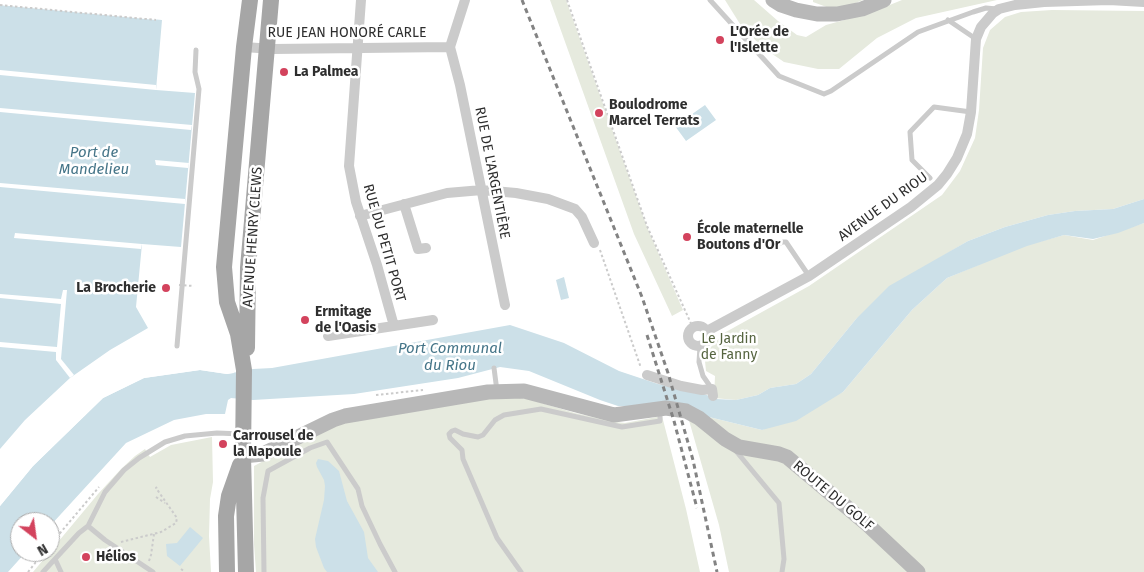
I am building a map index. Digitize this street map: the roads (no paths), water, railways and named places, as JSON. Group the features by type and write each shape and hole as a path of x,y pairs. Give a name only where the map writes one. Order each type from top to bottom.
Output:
{"main road":[{"name":"AVENUE HENRY CLEWS","path":"244,370 238,334 227,302 224,267 250,0"},
{"name":"AVENUE HENRY CLEWS","path":"244,370 247,356 248,268 271,0"},
{"path":"227,572 226,516 229,496 250,437 244,370"},
{"path":"243,456 246,572"}],"street":[{"name":"RUE DU PETIT PORT","path":"361,0 349,166 356,202 377,265 394,326"},
{"path":"450,47 465,0"},
{"path":"773,0 796,10 817,14 837,14 862,9 884,0"},
{"path":"1000,9 1044,2 1109,0 1144,2"},
{"name":"AVENUE DU RIOU","path":"707,331 810,276 911,207 933,190 948,174 967,134 971,112 976,38 987,19 1000,9"},
{"name":"RUE JEAN HONORÉ CARLE","path":"244,47 450,47"},
{"name":"RUE DE L'ARGENTIÈRE","path":"450,47 460,85 505,305"},
{"path":"360,216 447,194 482,190 533,195 575,209 582,217 594,243"},
{"path":"404,204 418,249 426,248"},
{"path":"328,336 433,320"},
{"path":"701,327 707,331 708,340 700,347 692,345 688,339 689,333 693,328 701,327"},
{"path":"647,375 681,386 712,393"},
{"path":"243,456 263,454 345,416 499,391 524,391 614,415 660,409"},
{"name":"ROUTE DU GOLF","path":"660,409 686,411 699,418 724,439 739,447 787,457 868,525 918,572"}],"lane":[{"path":"710,0 779,76 824,94 831,92 918,32 986,8 1000,9"},
{"path":"948,20 976,38"},
{"path":"177,346 200,89 195,72 196,50"},
{"path":"930,178 912,160 910,132 934,107 971,112"},
{"path":"776,246 786,242 810,276"},
{"path":"700,347 698,362 712,393"},
{"path":"494,368 499,391"},
{"path":"521,572 497,538 463,459 462,450 450,438 449,434 455,430 478,437 495,420 504,415 541,409 622,427 660,421 660,409"},
{"path":"60,554 88,526 105,492 124,470 165,442 195,434 250,437"},
{"path":"264,572 263,498 268,471 310,448 327,442 358,489 362,506 396,572"},
{"path":"736,451 779,503 784,559 782,572"},
{"path":"88,526 105,540 153,572"},
{"path":"43,572 52,562"}],"water":[{"name":"Port de Mandelieu","path":"0,5 162,20 156,90 195,93 181,247 142,244 136,307 148,328 110,350 70,378 25,420 0,449"},
{"path":"705,105 716,120 686,141 675,126"},
{"name":"Port Communal du Riou","path":"1144,199 1144,223 1118,233 1093,239 1064,235 1027,246 947,278 912,310 843,392 796,421 762,430 709,417 645,406 618,406 529,371 500,367 458,378 354,394 253,400 231,398 228,400 225,414 206,414 174,420 126,443 60,515 60,512 10,512 10,562 17,562 8,572 0,572 0,506 33,466 103,398 144,378 200,370 227,374 253,369 272,368 510,325 564,343 619,371 658,384 702,393 716,399 736,400 758,395 770,388 796,384 811,374 856,319 889,286 968,241 1005,227 1048,215 1075,211 1113,209"},
{"path":"564,277 569,298 561,300 556,280"},
{"path":"318,459 328,461 339,471 347,501 364,532 368,558 378,572 327,572 324,568 315,539 324,500 325,486 317,467"},
{"path":"190,527 203,538 180,566 167,556 166,544 177,543"}],"railway":[{"path":"522,0 642,297 668,373 693,460 717,572"},
{"path":"647,335 674,421 697,508"}],"place":[{"name":"L'Orée de l'Islette","path":"720,40"},
{"name":"La Palmea","path":"284,72"},
{"name":"Boulodrome Marcel Terrats","path":"599,113"},
{"name":"École maternelle Boutons d'Or","path":"687,237"},
{"name":"La Brocherie","path":"166,288"},
{"name":"Ermitage de l'Oasis","path":"305,320"},
{"name":"Carrousel de la Napoule","path":"223,444"},
{"name":"Hélios","path":"86,557"}],"park label":[{"name":"Le Jardin de Fanny","path":"729,348"}]}
